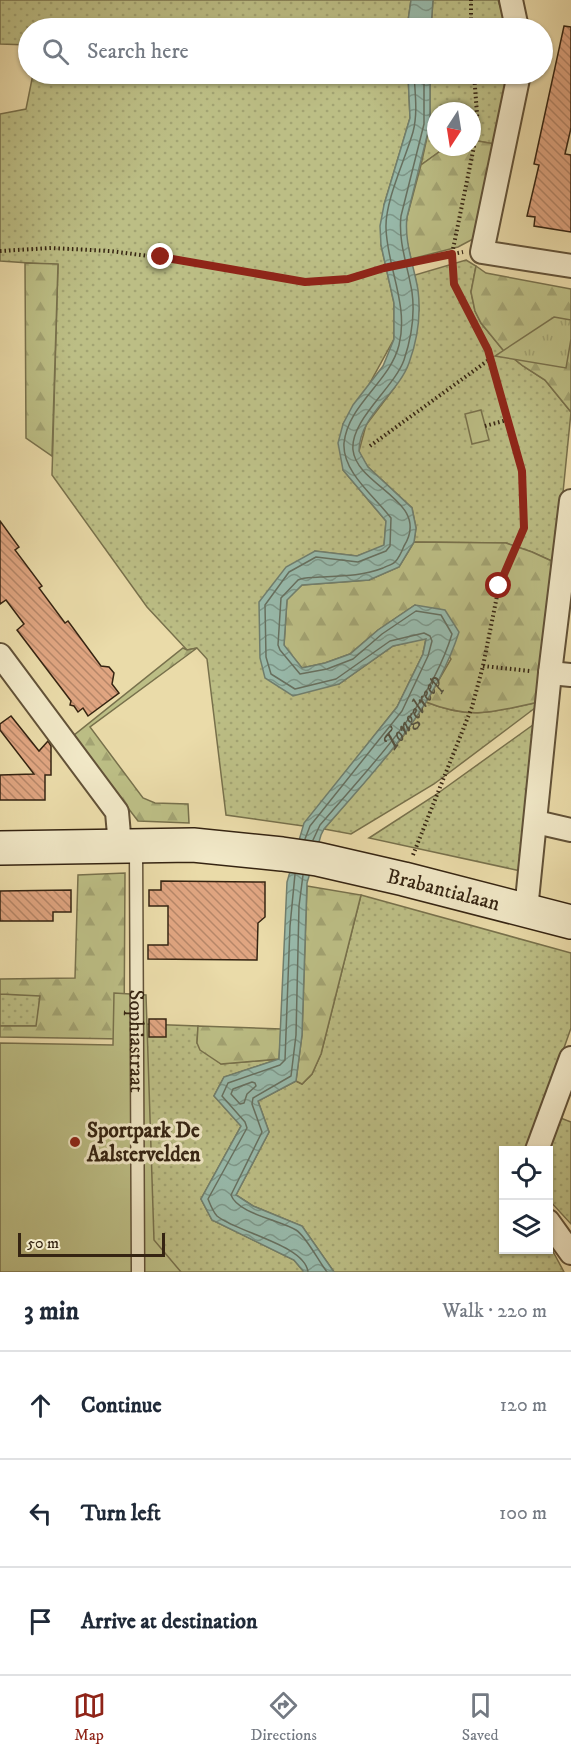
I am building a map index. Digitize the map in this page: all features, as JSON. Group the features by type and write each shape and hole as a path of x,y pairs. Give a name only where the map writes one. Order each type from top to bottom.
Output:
{"street":[{"path":"511,0 516,18"},
{"path":"517,84 482,252 571,266"},
{"path":"526,910 536,822 561,674 571,501"},
{"path":"0,655 117,812 128,846 0,848"},
{"path":"536,822 571,830"},
{"name":"Brabantialaan","path":"128,846 193,845 317,859 571,922"},
{"path":"539,1146 561,1111 571,1058"},
{"path":"553,1227 571,1253"}],"lane":[{"name":"Sophiastraat","path":"128,846 138,1271"}],"path":[{"path":"471,0 471,18"},
{"path":"412,858 472,707 483,666 499,586 524,528 522,471 488,350 454,284 452,254 478,127 475,84"},
{"path":"0,251 51,248 110,251 195,262 305,282 348,279 384,268 452,254"},
{"path":"369,446 490,359"},
{"path":"485,426 507,420"},
{"path":"483,666 561,674"}],"green space":[{"path":"0,0 411,0 408,18 18,18 18,45 0,44"},
{"path":"433,0 498,0 504,18 432,18"},
{"path":"31,84 408,84 410,118 384,205 381,245 394,303 394,339 366,390 343,424 343,470 386,521 384,546 357,556 315,551 339,684 393,646 426,638 423,654 397,707 303,826 226,815 207,659 197,648 187,650 147,607 52,475 58,265 0,261 0,114 26,109"},
{"path":"430,84 506,84 495,144 481,142 481,102 430,102"},
{"path":"427,138 427,156 434,156 421,165"},
{"path":"481,142 495,144 475,238 458,247 411,259 405,232 421,165 434,156 481,156"},
{"path":"466,260 476,266 471,292 475,311 481,323 503,350 545,380 571,412 556,563 506,543 414,542 416,528 412,508 368,467 359,451 366,425 395,387 419,310 415,275"},
{"path":"25,263 58,264 52,456 26,438"},
{"path":"476,266 486,273 571,289 571,412 545,380 503,350 481,323 475,311 471,292"},
{"path":"554,317 571,320 571,339 566,368 495,356"},
{"path":"481,410 489,440 472,444 465,414"},
{"path":"414,542 506,543 556,563 539,702 495,711 470,713 442,708 426,702 451,659 415,605 378,630 350,654 325,663 302,668 284,646 287,599 302,585 369,580 399,567"},
{"path":"183,648 187,650 197,648 90,727 143,798 155,803 188,804 189,823 138,821 73,736"},
{"path":"426,702 442,708 470,713 495,711 539,702 539,705 434,784 351,834 324,829 402,738"},
{"path":"537,722 521,871 369,838 434,796"},
{"path":"125,873 124,1039 0,1037 0,1026 36,1026 40,996 0,994 0,979 75,978 78,875"},
{"path":"307,886 361,895 321,1054 312,1074 302,1084 296,1081 302,1035"},
{"path":"361,895 571,953 571,1028 529,1146 499,1146 499,1254 553,1254 553,1251 564,1272 334,1272 302,1226 253,1206 236,1195 269,1132 258,1101 296,1081 302,1084 312,1074 321,1054"},
{"name":"Sportpark De Aalstervelden","path":"114,993 146,995 154,1240 181,1272 0,1272 0,1043 113,1045"},
{"path":"0,994 40,995 37,1026 0,1026"},
{"path":"143,1024 198,1026 197,1043 221,1064 279,1059 224,1077 214,1096 241,1126 201,1199 212,1220 294,1260 304,1272 147,1272"},
{"path":"198,1026 281,1029 279,1059 221,1064 200,1050 197,1043"},
{"path":"558,1117 571,1122 571,1224 553,1204 553,1146 549,1146"}],"water":[{"path":"411,0 433,0 432,18 408,18"},
{"name":"Tongelreep","path":"408,84 430,84 430,102 427,102 427,136 406,226 418,290 418,327 412,355 404,374 365,427 359,451 368,467 412,508 416,528 414,542 399,567 369,580 302,585 287,600 284,645 302,668 350,654 378,630 415,605 445,610 459,632 435,687 419,713 402,737 324,829 307,883 302,1035 296,1081 258,1101 269,1132 236,1195 253,1206 302,1226 334,1272 304,1272 294,1260 212,1220 201,1199 241,1126 214,1096 224,1077 279,1059 287,882 304,823 397,707 423,654 426,639 393,646 339,684 293,696 265,678 260,658 259,602 286,567 315,551 357,556 384,545 386,521 343,470 338,443 343,424 353,405 383,366 394,339 394,303 381,245 380,226 410,118"}],"building":[{"path":"564,26 571,27 571,128 565,154 571,155 571,232 534,226 535,217 527,216 539,165 534,164"},
{"path":"0,521 19,547 15,550 42,586 39,588 65,623 68,621 101,666 109,667 114,673 112,684 119,693 88,716 83,708 78,712 74,706 70,705 71,701 17,630 24,624 6,600 0,604"},
{"path":"11,716 39,751 48,741 51,746 51,775 45,775 45,800 0,800 0,775 34,774 0,730 0,724"},
{"path":"161,881 265,882 265,917 258,923 257,960 148,959 148,945 168,945 168,906 149,906 149,890 161,890"},
{"path":"71,890 71,912 53,912 53,921 0,921 0,891"},
{"path":"149,1019 166,1019 166,1037 149,1037"}],"place":[{"name":"Sportpark De Aalstervelden","path":"75,1142"}],"route":[{"path":"161,257 305,282 348,279 384,268 452,254 454,284 488,350 522,471 524,528 499,586"}]}
